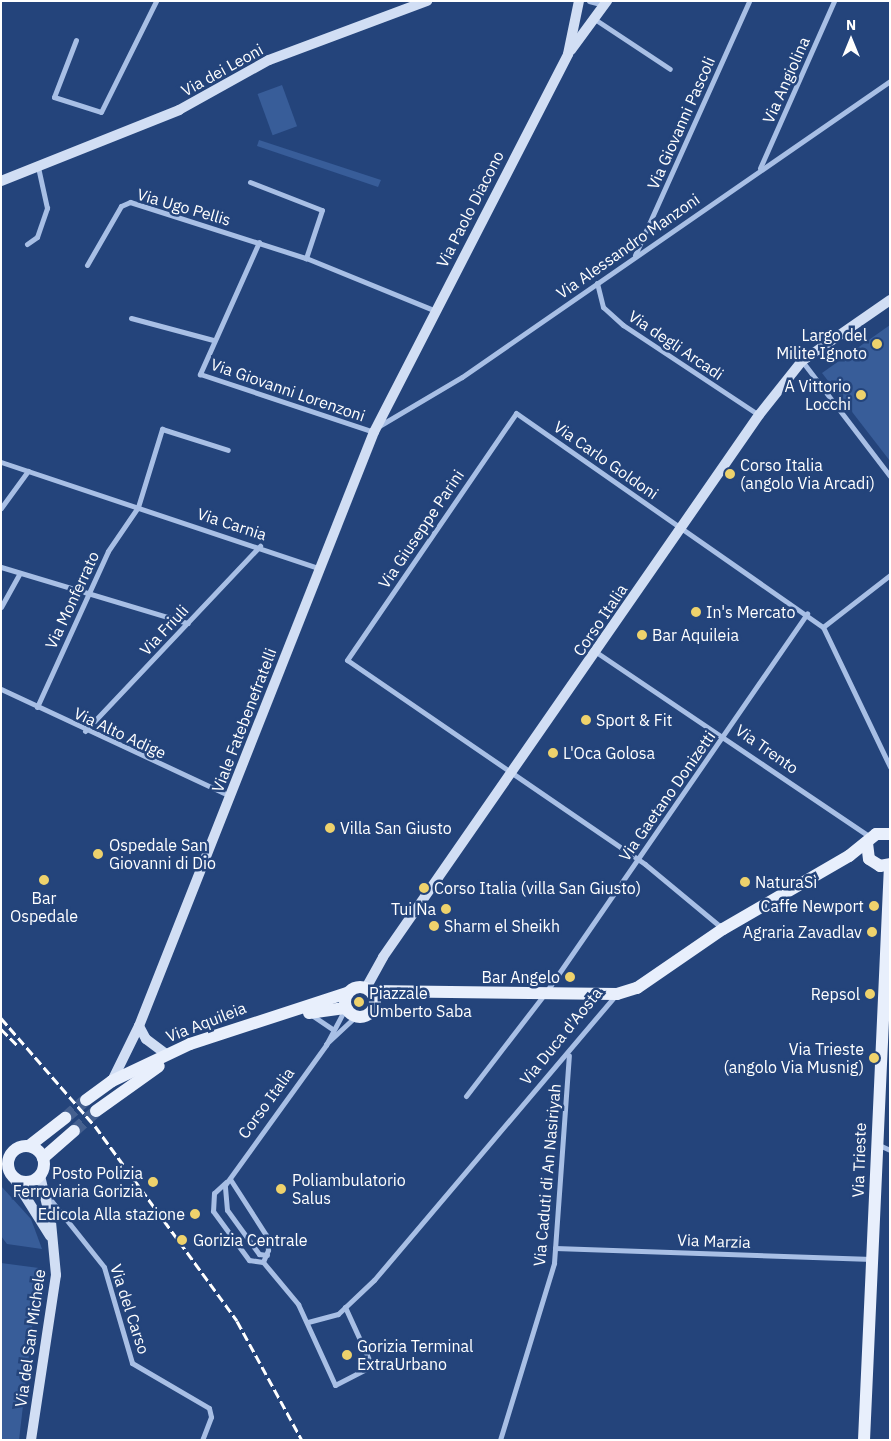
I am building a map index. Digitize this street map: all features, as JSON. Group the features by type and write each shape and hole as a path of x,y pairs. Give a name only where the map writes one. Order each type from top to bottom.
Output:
{"main road":[{"name":"Via Paolo Diacono","path":"375,429 568,54 579,1"},
{"name":"Via dei Leoni","path":"1,181 179,110 269,60 423,2"},
{"path":"568,54 606,3"},
{"name":"Corso Italia","path":"371,994 512,775 759,415 802,361 890,300"},
{"name":"Viale Fatebenefratelli","path":"112,1081 139,1026 318,568 375,429"},
{"name":"Via Duca d'Aosta","path":"617,994 655,978 723,929 889,833"},
{"path":"868,845 886,865"},
{"name":"Via Trieste","path":"864,1440 876,1144 885,1026 886,865"},
{"path":"350,1013 347,993 546,992 617,994"},
{"name":"Via Aquileia","path":"86,1100 112,1081 166,1054 249,1022 347,993"},
{"path":"305,1014 369,1014 371,994"},
{"name":"Via Aquileia","path":"96,1111 130,1083 176,1058 253,1026 305,1014"},
{"path":"139,1026 146,1039 166,1054"},
{"path":"64,1118 29,1146 7,1149 8,1174 29,1183 40,1176 43,1158 74,1131"},
{"path":"29,1146 43,1158"},
{"name":"Via del San Michele","path":"8,1174 53,1241"},
{"name":"Via del San Michele","path":"31,1440 56,1275 53,1241 45,1192 40,1176"}],"street":[{"path":"76,40 54,97 101,112 156,1"},
{"path":"589,1 606,3"},
{"name":"Via Giovanni Pascoli","path":"635,255 749,1"},
{"name":"Via Angiolina","path":"760,169 834,1"},
{"path":"593,18 670,69"},
{"name":"Via Alessandro Manzoni","path":"375,429 454,382 635,255 890,81"},
{"path":"27,244 38,237 47,208 38,166"},
{"path":"250,182 322,210 306,258"},
{"name":"Via Ugo Pellis","path":"87,265 121,206 130,202 306,258 436,311"},
{"name":"Via Giovanni Lorenzoni","path":"259,242 200,368 203,376 375,429"},
{"name":"Via degli Arcadi","path":"597,283 603,307 623,325 759,415"},
{"name":"Via Giovanni Lorenzoni","path":"131,318 214,340"},
{"path":"802,361 890,476"},
{"name":"Via Carlo Goldoni","path":"516,413 807,613 822,627"},
{"name":"Via Giuseppe Parini","path":"512,775 347,660 516,413"},
{"path":"138,507 162,429 228,450"},
{"name":"Via Carnia","path":"1,462 260,546 318,568"},
{"path":"1,508 28,471"},
{"name":"Via Monferrato","path":"37,707 108,550 138,507"},
{"name":"Via Friuli","path":"85,731 260,546"},
{"path":"1,567 88,595 188,622"},
{"path":"1,607 19,574"},
{"path":"890,575 822,627 890,767"},
{"name":"Via Gaetano Donizetti","path":"466,1096 546,992 639,860 807,613"},
{"name":"Via Trento","path":"596,652 725,735 868,845"},
{"name":"Via Alto Adige","path":"1,689 85,731 230,796"},
{"path":"512,775 639,860 723,929"},
{"name":"Via Duca d'Aosta","path":"308,1322 324,1320 345,1307 374,1280 569,1055 617,994"},
{"name":"Corso Italia","path":"326,1045 332,1029 350,1013"},
{"name":"Corso Italia","path":"263,1262 250,1260 213,1211 214,1193 230,1178 350,1013"},
{"path":"305,1014 332,1029"},
{"name":"Via Caduti di An Nasiriyah","path":"500,1440 555,1248 569,1055"},
{"path":"876,1144 890,1150"},
{"path":"230,1178 224,1190 227,1210 259,1254 268,1255"},
{"path":"230,1178 239,1200 266,1235 268,1255 263,1262 308,1322 335,1385 372,1366 345,1307"},
{"name":"Via del Carso","path":"45,1192 104,1266 132,1363 209,1408 211,1417 202,1440"},
{"name":"Via Marzia","path":"555,1248 872,1258"}],"shaded area":[{"path":"282,85 297,126 273,135 258,94"},
{"path":"259,140 381,180 378,187 257,146"},
{"path":"890,325 890,461 822,373"},
{"path":"1,1186 31,1219 42,1249 7,1244 1,1236"},
{"path":"1,1263 39,1268 19,1440 1,1440"}],"tunnel":[{"path":"65,1118 86,1100"},
{"path":"74,1131 96,1111"}],"railway":[{"path":"1,1018 95,1126 237,1321 302,1440"},
{"path":"1,1029 19,1047"}],"place":[{"name":"Largo del Milite Ignoto","path":"877,344"},
{"name":"A Vittorio Locchi","path":"861,395"},
{"name":"Corso Italia (angolo Via Arcadi)","path":"730,474"},
{"name":"In's Mercato","path":"696,612"},
{"name":"Bar Aquileia","path":"642,635"},
{"name":"Sport & Fit","path":"586,720"},
{"name":"L'Oca Golosa","path":"553,753"},
{"name":"Villa San Giusto","path":"330,828"},
{"name":"Ospedale San Giovanni di Dio","path":"98,854"},
{"name":"Bar Ospedale","path":"44,880"},
{"name":"NaturaSì","path":"745,882"},
{"name":"Corso Italia (villa San Giusto)","path":"424,888"},
{"name":"Caffe Newport","path":"874,906"},
{"name":"Tui Na","path":"446,909"},
{"name":"Sharm el Sheikh","path":"434,926"},
{"name":"Agraria Zavadlav","path":"872,932"},
{"name":"Bar Angelo","path":"570,977"},
{"name":"Repsol","path":"870,994"},
{"name":"Piazzale Umberto Saba","path":"359,1002"},
{"name":"Via Trieste (angolo Via Musnig)","path":"874,1058"},
{"name":"Posto Polizia Ferroviaria Gorizia","path":"153,1182"},
{"name":"Poliambulatorio Salus","path":"281,1189"},
{"name":"Edicola Alla stazione","path":"195,1214"},
{"name":"Gorizia Centrale","path":"182,1240"},
{"name":"Gorizia Terminal ExtraUrbano","path":"347,1355"}]}
